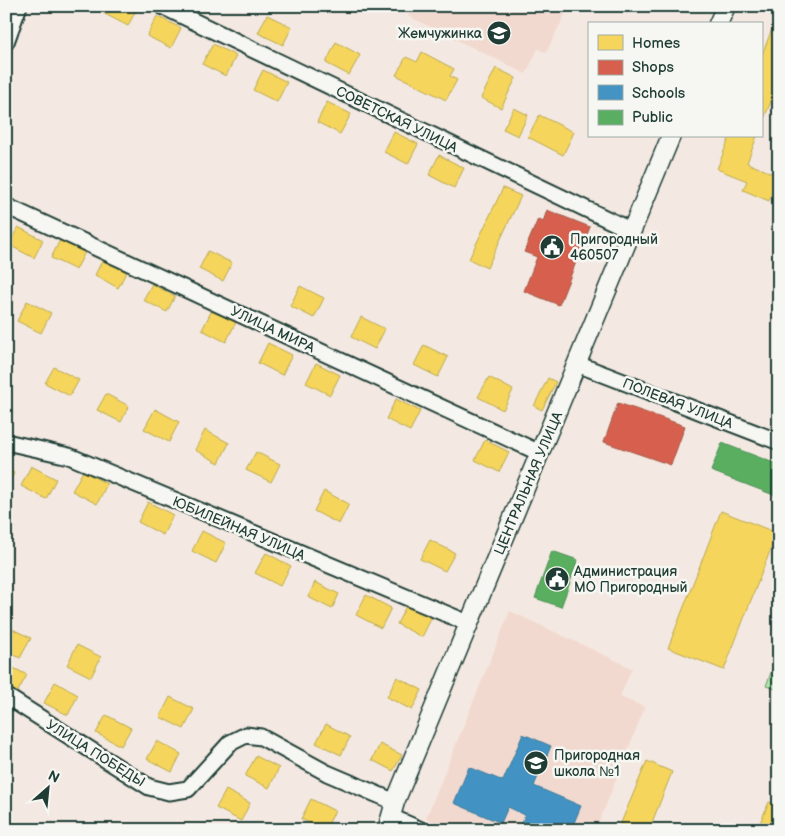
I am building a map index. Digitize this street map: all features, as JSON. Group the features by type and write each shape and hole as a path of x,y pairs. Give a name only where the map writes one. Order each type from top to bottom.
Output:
{"street":[{"path":"6,42 19,6"},
{"name":"СОВЕТСКАЯ УЛИЦА","path":"162,6 632,231"},
{"path":"719,22 726,6"},
{"name":"ЦЕНТРАЛЬНАЯ УЛИЦА","path":"391,816 468,623 670,138"},
{"name":"УЛИЦА МИРА","path":"6,206 540,453"},
{"name":"ПОЛЕВАЯ УЛИЦА","path":"577,364 779,442"},
{"name":"ЮБИЛЕЙНАЯ УЛИЦА","path":"6,442 69,456 468,623"},
{"name":"УЛИЦА ПОБЕДЫ","path":"6,696 149,787 169,792 188,789 230,743 246,735 261,737 327,773 391,816 420,830"}],"shaded area":[{"name":"Жемчужинка","path":"413,6 569,6 546,53 538,49 526,74 408,16"},
{"name":"Пригородная школа №1","path":"510,611 632,668 620,697 645,707 596,830 451,830 426,818"}],"green space":[{"path":"779,651 779,690 766,686"}],"building: Homes":[{"path":"106,6 138,6 128,26 103,13"},
{"path":"267,15 292,27 283,45 258,33"},
{"path":"157,16 181,28 171,48 147,36"},
{"path":"772,29 779,32 779,82 762,124 762,54"},
{"path":"336,42 360,55 349,75 326,63"},
{"path":"213,44 236,56 226,76 202,64"},
{"path":"422,52 454,69 450,76 457,80 446,100 396,75 406,57 417,62"},
{"path":"496,68 516,78 501,108 481,98"},
{"path":"263,70 287,82 277,102 253,90"},
{"path":"327,102 351,114 340,134 317,122"},
{"path":"514,108 528,115 518,136 503,129"},
{"path":"539,115 574,132 563,155 528,137"},
{"path":"394,132 418,144 408,164 384,152"},
{"path":"729,138 756,138 747,163 779,176 769,201 743,190 747,181 717,169"},
{"path":"439,155 464,168 454,188 429,175"},
{"path":"503,188 521,196 487,268 469,259"},
{"path":"18,227 43,240 34,258 9,245"},
{"path":"61,238 86,250 76,270 51,258"},
{"path":"208,251 232,263 223,281 199,269"},
{"path":"105,255 129,267 118,288 95,275"},
{"path":"152,284 175,296 167,312 143,300"},
{"path":"300,286 324,298 314,318 290,306"},
{"path":"27,301 51,313 41,333 17,321"},
{"path":"212,310 236,322 226,342 202,330"},
{"path":"361,317 385,329 375,349 351,337"},
{"path":"268,343 292,355 282,375 258,363"},
{"path":"424,345 448,357 438,377 414,365"},
{"path":"316,363 340,375 330,395 306,383"},
{"path":"54,367 79,380 70,396 45,383"},
{"path":"489,377 513,390 503,410 478,397"},
{"path":"548,378 556,382 542,410 534,406"},
{"path":"106,394 129,406 121,422 97,410"},
{"path":"396,399 420,411 410,431 386,419"},
{"path":"155,409 179,422 169,442 144,429"},
{"path":"205,430 229,443 219,463 195,450"},
{"path":"485,440 509,452 499,472 475,460"},
{"path":"256,452 280,464 271,482 246,470"},
{"path":"31,466 56,479 46,499 21,486"},
{"path":"6,469 14,473 6,489"},
{"path":"83,471 107,484 97,504 72,491"},
{"path":"324,491 349,504 339,524 314,511"},
{"path":"148,502 173,515 163,535 138,522"},
{"path":"721,511 777,533 724,670 668,648"},
{"path":"202,531 226,543 216,563 192,551"},
{"path":"430,540 455,553 445,571 420,559"},
{"path":"266,553 291,566 280,586 255,573"},
{"path":"315,582 339,594 332,609 308,597"},
{"path":"366,595 391,608 381,628 356,615"},
{"path":"407,604 432,617 422,637 397,624"},
{"path":"6,626 31,638 20,658 6,651"},
{"path":"77,645 101,657 91,677 67,665"},
{"path":"6,664 27,675 17,693 6,687"},
{"path":"397,677 422,690 412,710 387,697"},
{"path":"55,682 78,695 68,715 44,703"},
{"path":"170,697 194,709 184,729 160,717"},
{"path":"106,715 131,728 121,746 96,733"},
{"path":"326,724 350,737 341,755 316,743"},
{"path":"157,741 181,754 172,772 147,759"},
{"path":"380,744 402,755 393,771 372,760"},
{"path":"256,756 279,768 269,788 245,776"},
{"path":"647,761 672,772 649,830 618,830"},
{"path":"226,790 250,803 241,821 216,808"},
{"path":"311,799 335,811 325,830 301,819"},
{"path":"769,802 779,806 779,830 757,830"}],"building: Shops":[{"path":"547,210 590,227 559,305 524,291 537,257 524,252 538,219 543,222"},
{"path":"618,403 685,426 671,465 604,442"}],"building: Schools":[{"path":"523,734 551,746 534,786 581,806 571,830 560,830 552,827 551,830 519,830 525,815 508,807 501,823 454,803 469,767 503,781"}],"building: Public":[{"path":"722,443 779,465 779,497 711,471"},
{"name":"Администрация МО Пригородный","path":"552,551 578,560 561,607 535,598"}],"place":[{"name":"Жемчужинка","path":"499,33"},
{"name":"Пригородный 460507","path":"552,247"},
{"name":"Администрация МО Пригородный","path":"557,579"},
{"name":"Пригородная школа №1","path":"536,763"}]}
